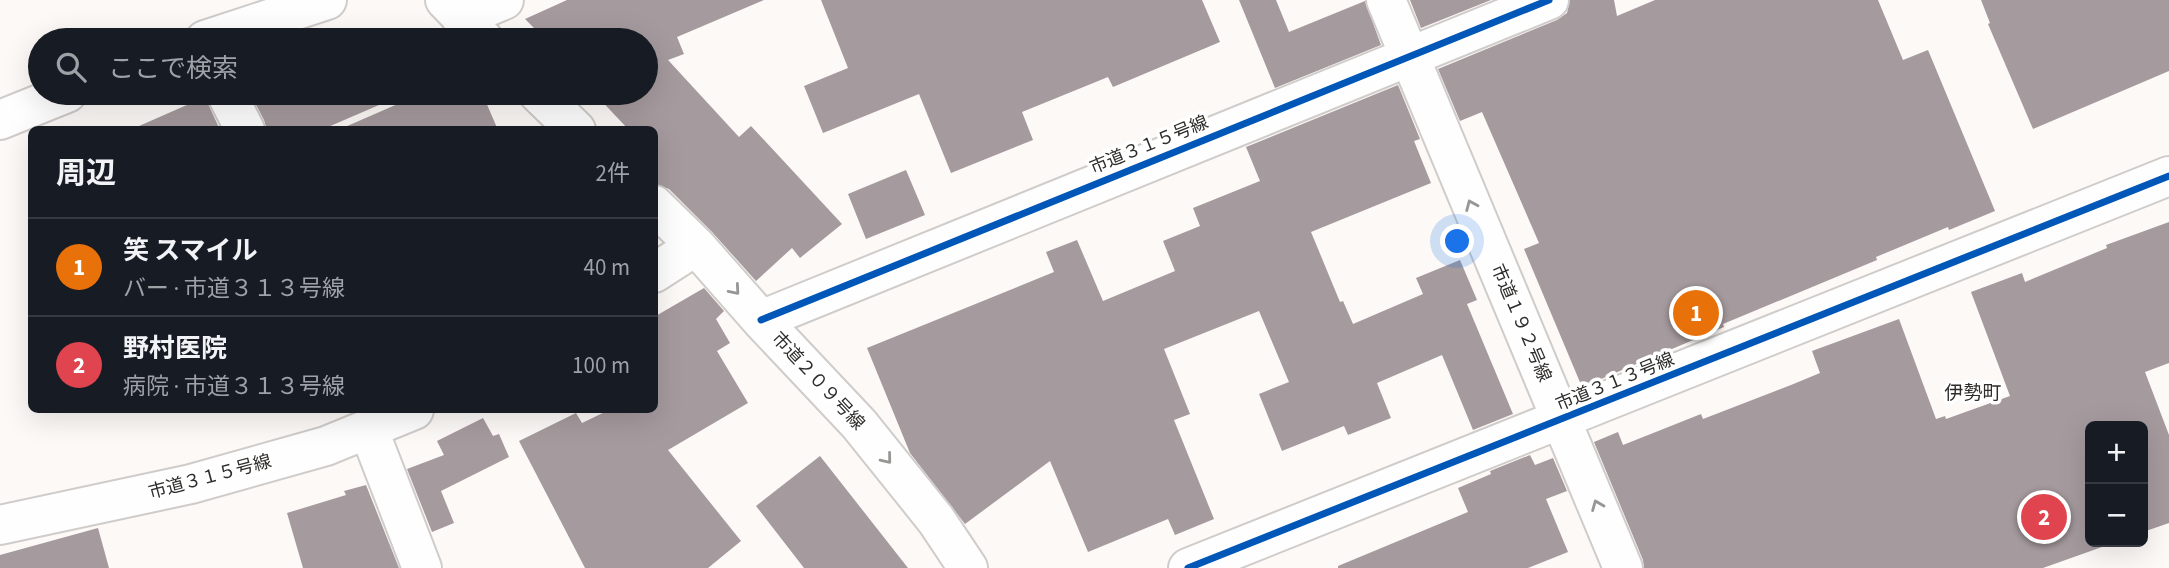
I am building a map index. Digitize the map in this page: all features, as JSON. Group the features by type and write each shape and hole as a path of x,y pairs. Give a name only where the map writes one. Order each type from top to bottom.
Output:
{"street":[{"path":"242,28 327,0"},
{"path":"463,19 504,0"},
{"name":"市道１９２号線","path":"1386,0 1623,568"},
{"name":"市道３１５号線","path":"761,320 1549,0"},
{"path":"0,120 37,105"},
{"path":"232,105 243,126"},
{"path":"550,105 572,126"},
{"name":"市道３１３号線","path":"1188,568 2169,176"},
{"name":"市道２０９号線","path":"658,209 696,246 859,424 936,520 968,568"},
{"path":"658,270 696,246"},
{"path":"389,417 422,568"},
{"name":"市道３１５号線","path":"0,525 191,484 326,446 389,417"}],"building":[{"path":"567,0 764,0 677,37 684,54 668,60 739,137 751,126 842,224 800,258 792,248 756,281 669,189 658,185 658,126 625,126 605,105 658,105 658,28 534,28 525,19"},
{"path":"821,0 1202,0 1220,42 1113,87 1108,77 1022,112 1033,140 951,173 919,94 823,133 804,86 848,68"},
{"path":"1239,0 1276,0 1289,32 1365,1 1381,45 1275,88"},
{"path":"1410,0 1491,0 1421,28"},
{"path":"1570,0 1614,0 1617,16 1655,0 1878,0 1903,60 1928,50 1995,211 1876,257 1877,260 1723,324 1724,327 1582,387 1524,249 1539,243 1482,112 1460,121 1438,69 1557,20 1567,13"},
{"path":"1981,0 2169,0 2169,71 2033,129 1988,24 1990,23"},
{"path":"1398,85 1420,139 1414,141 1431,183 1311,232 1340,302 1343,301 1353,324 1423,294 1416,278 1460,260 1477,300 1467,304 1513,414 1473,430 1442,355 1377,383 1391,418 1348,435 1344,426 1282,451 1259,394 1289,382 1259,311 1164,349 1190,414 1174,420 1214,519 1175,535 1168,519 1088,552 1050,461 965,524 910,453 867,348 1054,272 1046,252 1077,240 1103,301 1175,271 1163,241 1200,226 1193,208 1260,181 1246,147"},
{"path":"187,105 209,105 218,126 139,126"},
{"path":"256,105 379,105 330,126 266,126"},
{"path":"395,105 487,105 496,126 347,126"},
{"path":"906,170 925,215 866,239 848,194"},
{"path":"2169,222 2169,363 2145,372 2169,435 2169,523 2148,530 2148,421 2085,421 2085,547 2102,547 2043,568 1644,568 1594,442 1618,432 1623,445 1701,414 1703,419 1791,385 1820,373 1812,351 1899,319 1936,419 1945,416 1946,419 2010,396 1971,292 2022,273 2025,282 2107,248 2106,245"},
{"path":"704,288 724,311 716,319 730,343 717,351 748,403 668,450 741,541 708,568 585,568 519,441 576,413 582,423 603,413 658,413 658,315"},
{"path":"483,418 493,436 499,434 509,457 441,491 454,523 432,532 407,469 444,455 437,441"},
{"path":"1530,455 1535,465 1553,458 1567,491 1546,499 1568,552 1528,568 1338,568 1468,512 1458,488 1491,474 1490,471"},
{"path":"820,456 908,568 804,568 756,506"},
{"path":"366,485 399,568 303,568 287,513 346,495 344,491"},
{"path":"98,528 109,568 0,568 0,555"}],"cycle path":[{"path":"761,320 1549,0"},
{"path":"1188,568 2169,176"}],"place":[{"name":"笑 スマイル","path":"1696,313"},
{"name":"野村医院","path":"2044,517"}],"district":[{"name":"伊勢町","path":"1973,393"}]}
